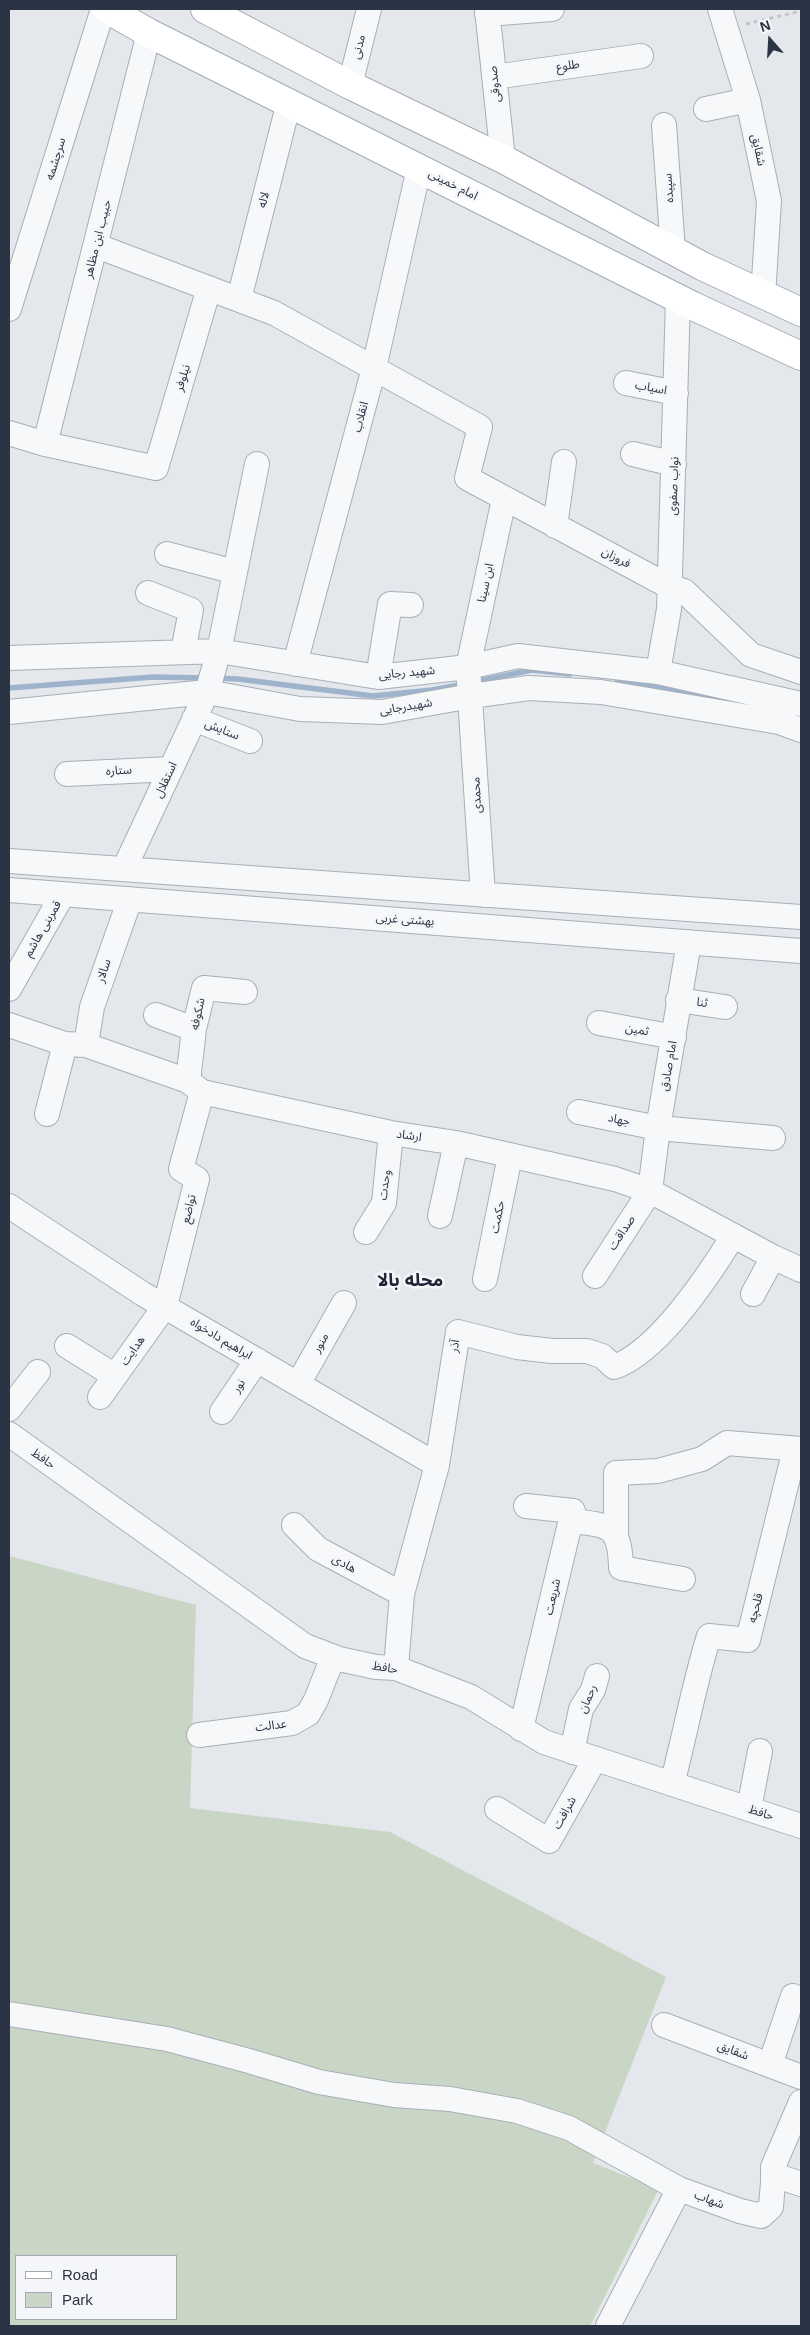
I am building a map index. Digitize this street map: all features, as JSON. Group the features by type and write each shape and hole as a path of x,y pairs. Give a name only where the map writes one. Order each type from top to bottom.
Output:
{"main road":[{"name":"امام خمینی","path":"105,9 149,33 678,299 801,356"},
{"path":"210,10 350,85 503,160 673,251 762,296 801,312"},
{"path":"522,220 549,223 608,246 619,242 618,232 611,219"}],"street":[{"name":"سرچشمه","path":"9,309 105,9"},
{"name":"مدنی","path":"350,85 369,9"},
{"path":"487,11 552,9"},
{"name":"صدوقی","path":"487,11 503,160"},
{"name":"شقایق","path":"723,19 748,100 769,201 762,296"},
{"name":"حبیب ابن مظاهر","path":"46,444 149,33"},
{"name":"طلوع","path":"494,77 641,56"},
{"path":"706,108 748,100"},
{"name":"لاله","path":"239,299 289,102"},
{"name":"سپیده","path":"664,125 673,251"},
{"name":"انقلاب","path":"295,664 374,368 419,168"},
{"path":"97,246 274,313 374,368"},
{"name":"نیلوفر","path":"46,444 156,468 210,288"},
{"name":"نواب صفوی","path":"658,672 669,609 678,299"},
{"name":"فروزان","path":"374,368 480,427 467,478 670,587 684,591 751,655 801,672"},
{"name":"اسیاب","path":"626,383 676,393"},
{"path":"9,433 46,444"},
{"path":"634,454 674,464"},
{"path":"555,526 564,462"},
{"name":"استقلال","path":"124,869 207,692 219,651 258,464"},
{"name":"ابن سینا","path":"471,696 468,666 504,499"},
{"path":"167,554 235,572"},
{"path":"148,594 191,610 183,652"},
{"path":"378,676 390,604 411,604"},
{"name":"شهید رجایی","path":"9,658 219,651 378,676 468,666 518,656 658,672 801,704"},
{"name":"شهیدرجایی","path":"9,712 207,692 300,709 382,712 529,688 601,692 779,722 801,730"},
{"name":"محمدی","path":"471,696 483,895"},
{"name":"ستایش","path":"194,719 250,741"},
{"name":"ستاره","path":"67,774 171,769"},
{"path":"9,861 801,917"},
{"path":"318,914 319,883"},
{"name":"بهشتی غربی","path":"9,890 801,951"},
{"name":"قمربنی هاشم","path":"9,989 63,894"},
{"name":"سالار","path":"46,1114 92,1007 130,899"},
{"name":"امام صادق","path":"650,1190 678,1000 689,942"},
{"name":"شکوفه","path":"195,1087 194,1029 204,988 245,992"},
{"name":"ثنا","path":"678,1000 725,1007"},
{"path":"156,1015 194,1029"},
{"name":"ثمین","path":"599,1023 674,1037"},
{"name":"ارشاد","path":"9,1025 75,1045 195,1087 391,1133 456,1143 616,1179 650,1190 733,1236 801,1270"},
{"name":"تواضع","path":"165,1306 197,1179 181,1169 195,1087"},
{"name":"جهاد","path":"579,1112 658,1128 773,1138"},
{"name":"وحدت","path":"366,1232 384,1202 391,1133"},
{"path":"440,1216 456,1143"},
{"name":"حکمت","path":"485,1279 510,1156"},
{"name":"صداقت","path":"595,1276 650,1190"},
{"name":"ابراهیم دادخواه","path":"13,1216 437,1465"},
{"name":"آذر","path":"396,1668 402,1594 437,1465 458,1332 517,1347 552,1351 587,1351 602,1356 614,1367 629,1362 652,1340 706,1281 733,1236"},
{"path":"753,1294 773,1256"},
{"name":"منور","path":"298,1384 344,1303"},
{"name":"هدایت","path":"100,1397 165,1306"},
{"path":"67,1346 115,1376"},
{"name":"نور","path":"222,1412 257,1360"},
{"path":"9,1409 38,1372"},
{"name":"حافظ","path":"9,1434 305,1646 333,1657 376,1667 396,1668 471,1697 544,1742 801,1826"},
{"path":"684,1579 621,1568 621,1553 616,1537 616,1473 658,1471 702,1459 727,1443 798,1449"},
{"name":"قلحچه","path":"672,1784 709,1636 748,1640 798,1449"},
{"path":"526,1506 573,1511 571,1521 608,1527 616,1537"},
{"name":"شریعت","path":"521,1728 571,1521"},
{"name":"هادی","path":"294,1525 318,1549 402,1594"},
{"name":"عدالت","path":"199,1735 292,1723 308,1714 316,1700 333,1657"},
{"name":"رحمان","path":"572,1752 581,1709 593,1690 597,1676"},
{"path":"750,1809 760,1751"},
{"name":"شرافت","path":"496,1809 549,1841 595,1759"},
{"path":"770,2065 793,1996"},
{"name":"شهاب","path":"9,2014 167,2039 250,2060 319,2082 394,2095 450,2098 517,2111 569,2128 679,2188 740,2211 761,2216 771,2207 773,2182"},
{"name":"شقایق","path":"664,2025 801,2077"},
{"path":"801,2102 773,2167 773,2182 783,2178 801,2184"},
{"path":"608,2326 679,2188"}],"path":[{"path":"723,19 801,11"}],"green space":[{"path":"9,1556 196,1605 190,1808 390,1832 666,1977 593,2163 659,2189 590,2326 9,2326"}],"waterway":[{"path":"473,682 532,670 570,674"},
{"path":"9,688 153,677 206,678"},
{"path":"215,678 238,679 373,696 432,690 464,684"},
{"path":"617,679 737,703"}],"district":[{"name":"محله بالا","path":"410,1281"}]}
